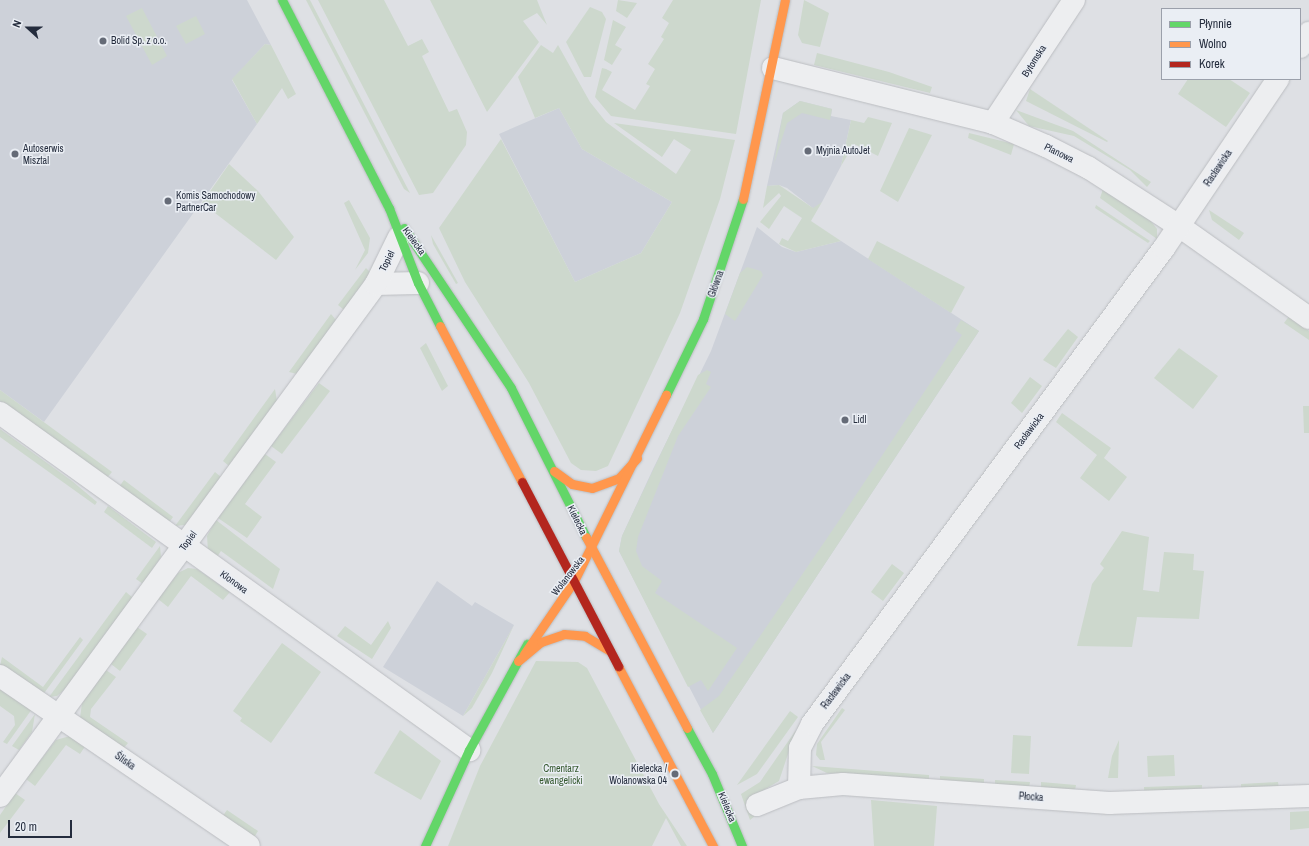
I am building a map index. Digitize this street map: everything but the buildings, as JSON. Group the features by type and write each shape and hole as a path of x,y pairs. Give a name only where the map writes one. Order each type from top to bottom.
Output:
{"main road":[{"name":"Kielecka","path":"282,0 389,208 492,356 554,471 591,548 706,762 742,846"},
{"name":"Główna","path":"591,548 695,340 733,237 751,172 773,68 785,0"},
{"name":"Kielecka","path":"389,208 418,283 713,846"},
{"path":"554,471 572,484 592,488 619,478 637,458"},
{"name":"Wolanowska","path":"425,846 469,750 551,598 572,577 591,548"},
{"path":"518,661 541,642 564,634 585,636 610,650"}],"street":[{"name":"Bytomska","path":"993,123 1074,0"},
{"path":"1301,45 1309,33"},
{"name":"Planowa","path":"773,68 993,123 1070,157 1179,226 1309,318"},
{"name":"Racławicka","path":"799,788 800,748 816,718 1179,226 1277,80"},
{"name":"Topiel","path":"0,796 376,284 399,237"},
{"name":"Topiel","path":"376,284 418,283"},
{"name":"Klonowa","path":"0,413 184,547 469,750"},
{"name":"Śliska","path":"0,676 249,846"},
{"name":"Płocka","path":"757,805 799,788 843,784 1109,803 1309,796"}],"shaded area":[{"path":"0,0 247,0 271,45 265,44 232,80 257,124 44,422 0,390"},
{"path":"800,101 832,109 831,116 851,120 841,166 822,202 814,209 787,188 779,185 767,186 783,113"},
{"path":"559,108 582,149 672,202 641,253 575,282 499,134"},
{"path":"757,227 782,247 796,252 841,241 979,331 713,733 619,551 622,536 711,351"},
{"path":"437,581 472,606 475,602 514,625 463,716 383,667"}],"green space":[{"path":"306,0 310,0 410,193 404,189"},
{"path":"318,0 384,0 408,46 422,39 429,52 422,56 449,112 457,109 467,132 466,145 433,193 419,195"},
{"path":"430,0 537,0 547,25 537,13 523,21 539,42 487,112"},
{"path":"618,0 637,3 627,18 616,11"},
{"path":"673,0 761,0 736,134 611,116 595,97 602,68 606,69 612,72 602,90 635,110 650,86 646,84 655,69 648,64 664,39 661,37 669,23 662,18"},
{"path":"804,0 829,13 820,47 802,43 798,35"},
{"path":"590,7 602,12 606,19 591,77 584,77 566,42"},
{"path":"142,8 167,56 152,65 126,16"},
{"path":"196,16 205,34 186,44 176,26"},
{"path":"613,20 626,27 615,45 622,49 612,65 604,60"},
{"path":"265,44 271,45 296,94 288,99 282,88 257,124 232,79"},
{"path":"541,45 553,53 558,45 590,102 606,122 676,174 691,150 674,139 662,157 614,123 735,140 720,199 680,313 608,466 596,471 581,470 571,463 529,383 465,282 439,228 501,139 575,282 641,253 672,202 582,149 559,108 535,118 518,77"},
{"path":"817,53 889,72 932,87 930,93 814,65"},
{"path":"1187,80 1230,80 1250,93 1226,127 1178,94"},
{"path":"1030,89 1108,141 1107,142 1026,101"},
{"path":"800,101 832,109 830,120 802,113 787,123 774,164 783,113"},
{"path":"1016,110 1073,131 1151,182 1147,187 1130,170 1074,136 1029,126"},
{"path":"868,117 892,123 878,156 854,144 841,166 851,120 864,123"},
{"path":"909,128 932,135 898,202 880,191"},
{"path":"969,133 1014,144 1011,155 968,138"},
{"path":"229,164 258,191 294,237 276,260 202,203"},
{"path":"779,185 813,208 822,202 811,221 841,241 796,252 779,244 782,238 788,241 802,218 784,206 769,229 760,222 781,196 779,193 763,208 767,186"},
{"path":"1103,189 1150,220 1157,229 1157,239 1100,198"},
{"path":"349,200 370,238 368,253 355,270 365,250 344,203"},
{"path":"1096,205 1150,241 1148,243 1095,208"},
{"path":"1209,210 1244,233 1239,240 1212,220"},
{"path":"431,235 458,283 456,284 433,244"},
{"path":"877,241 965,287 951,313 868,259"},
{"path":"747,267 761,271 763,275 735,321 725,314 740,273"},
{"path":"366,268 372,274 344,310 338,305"},
{"path":"331,314 336,320 297,374 289,372"},
{"path":"1290,315 1309,331 1309,340 1284,323"},
{"path":"961,320 979,331 713,733 700,710 719,696 838,522 962,335 955,330"},
{"path":"1068,329 1078,337 1056,368 1043,360"},
{"path":"426,343 448,386 442,391 420,348"},
{"path":"1179,348 1218,376 1193,409 1154,378"},
{"path":"707,370 711,372 706,384 711,387 678,436 638,537 636,551 642,566 662,581 655,593 737,648 708,691 701,680 688,687 619,551 622,536 698,375"},
{"path":"1030,377 1042,386 1022,413 1011,403"},
{"path":"319,383 330,391 282,454 271,446"},
{"path":"275,389 277,401 229,466 223,461"},
{"path":"0,390 112,472 106,479 0,401"},
{"path":"1303,406 1309,406 1309,433 1304,433"},
{"path":"1062,413 1111,448 1104,458 1127,477 1109,501 1080,478 1097,455 1056,422"},
{"path":"0,429 72,481 97,502 95,505 0,437"},
{"path":"265,454 276,462 245,504 262,517 247,538 218,518"},
{"path":"215,472 221,477 185,525 175,526"},
{"path":"124,480 173,517 168,524 119,487"},
{"path":"108,506 156,542 152,548 104,512"},
{"path":"216,520 280,569 273,589 221,551 217,557 208,551 207,536"},
{"path":"1122,531 1149,537 1143,590 1159,592 1164,552 1194,554 1193,570 1204,571 1199,619 1137,617 1132,647 1077,646 1092,584 1104,568 1100,564"},
{"path":"160,546 161,557 143,584 136,579"},
{"path":"892,564 904,573 883,601 871,592"},
{"path":"188,568 197,569 230,592 223,600 191,576 168,607 158,599 178,573"},
{"path":"126,592 133,598 70,685 57,696 49,697"},
{"path":"388,621 391,628 372,659 337,636 345,626 371,645"},
{"path":"514,625 492,673 472,708 463,716"},
{"path":"137,627 147,634 120,671 111,664"},
{"path":"80,637 83,640 42,696 0,666 2,657 43,687"},
{"path":"282,643 321,672 271,743 240,721 242,718 233,711"},
{"name":"Cmentarz ewangelicki","path":"536,661 578,662 587,668 659,804 687,846 681,846 666,818 652,846 448,846 480,766"},
{"path":"106,670 116,677 91,709 90,717 128,743 122,750 80,718 82,703"},
{"path":"0,687 32,709 7,744 3,742 15,725 14,716 0,706"},
{"path":"842,708 845,710 821,742 825,760 820,760 816,755 817,744"},
{"path":"790,711 798,717 757,774 737,785"},
{"path":"35,714 32,732 19,750 12,746"},
{"path":"400,730 441,761 421,800 374,773"},
{"path":"796,730 779,781 747,800 755,816 750,820 741,794 760,782"},
{"path":"1013,735 1031,736 1029,774 1011,773"},
{"path":"70,736 86,745 80,754 66,745 35,786 26,779 56,740"},
{"path":"1119,740 1118,778 1108,778 1112,756"},
{"path":"1174,755 1175,776 1148,777 1147,756"},
{"path":"812,766 929,775 929,781 827,773"},
{"path":"940,776 984,779 984,785 940,782"},
{"path":"995,780 1030,782 1029,788 995,786"},
{"path":"1041,782 1076,785 1075,791 1041,789"},
{"path":"1278,782 1279,789 1241,791 1241,784"},
{"path":"1202,785 1202,792 1144,793 1144,787"},
{"path":"15,793 25,800 0,833 0,815"},
{"path":"871,800 937,806 934,846 874,846"},
{"path":"227,810 258,831 253,839 222,817"},
{"path":"1309,811 1309,828 1290,830 1290,812"}],"traffic: fast":[{"path":"282,0 389,208 418,283 440,326"},
{"path":"666,395 703,319 743,199"},
{"path":"404,228 511,388 586,537"},
{"path":"425,846 469,750 527,644"},
{"path":"687,728 712,774 742,846"}],"traffic: slow":[{"path":"743,199 785,0"},
{"path":"440,326 522,482"},
{"path":"524,654 574,581 666,395"},
{"path":"554,471 572,484 592,488 619,478 637,458"},
{"path":"586,537 687,728"},
{"path":"518,661 541,642 564,634 585,636 610,651"},
{"path":"618,666 713,846"}],"traffic: jam":[{"path":"522,482 618,666"}],"place":[{"name":"Bolid Sp. z o.o.","path":"103,41"},
{"name":"Myjnia AutoJet","path":"808,151"},
{"name":"Autoserwis Misztal","path":"15,154"},
{"name":"Komis Samochodowy PartnerCar","path":"168,201"},
{"name":"Lidl","path":"845,420"},
{"name":"Kielecka / Wolanowska 04","path":"675,774"}]}
